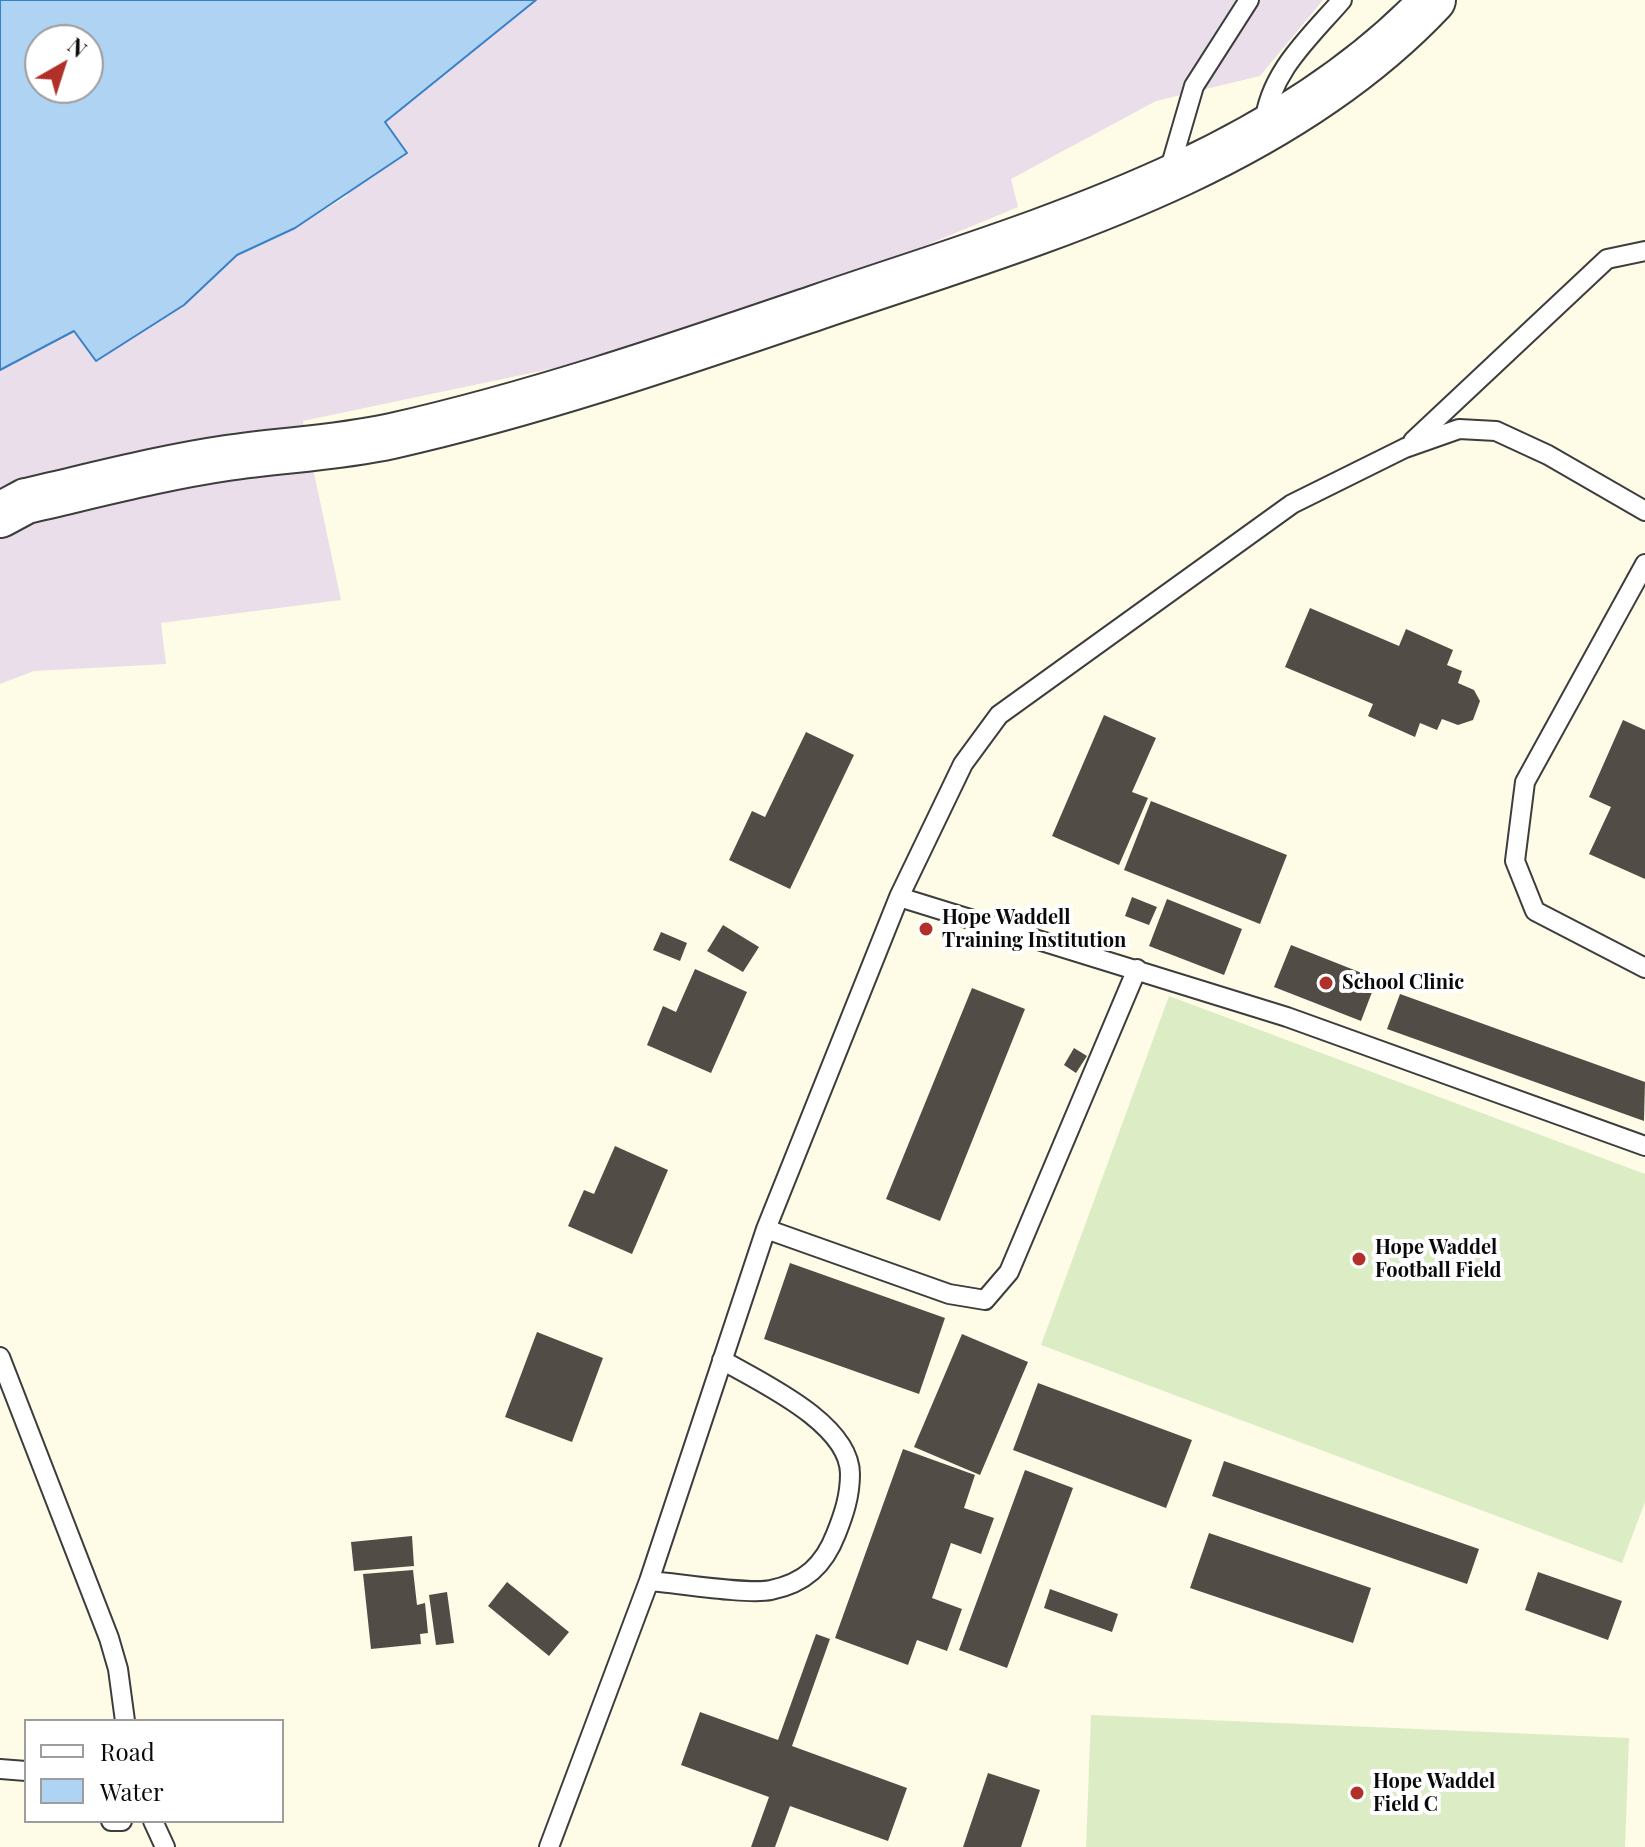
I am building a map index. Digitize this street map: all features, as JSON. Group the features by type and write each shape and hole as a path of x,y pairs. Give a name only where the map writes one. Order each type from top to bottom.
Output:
{"street":[{"path":"0,515 26,501 223,458 389,436 576,387 916,274 1166,181 1264,132 1342,81 1433,0"}],"lane":[{"path":"1166,181 1194,86 1249,0"},
{"path":"1264,132 1267,100 1283,69 1342,0"},
{"path":"1405,448 1607,259 1645,251"},
{"path":"549,1847 649,1581 766,1229 899,897 963,764 999,715 1292,504 1405,448 1459,429 1496,431 1548,455 1645,511"},
{"path":"1645,564 1525,782 1515,861 1535,911 1645,968"},
{"path":"899,897 1287,1017 1645,1146"},
{"path":"766,1229 949,1294 985,1300 1009,1272 1137,969"},
{"path":"0,1357 109,1638 118,1669 125,1719"},
{"path":"649,1581 768,1591 803,1581 828,1555 847,1504 851,1471 837,1441 808,1410 722,1360"},
{"path":"0,1769 24,1771"},
{"path":"154,1823 165,1847"}],"shaded area":[{"path":"536,0 1323,0 1260,76 1156,101 1011,179 1018,207 859,273 569,365 303,421 341,600 161,623 166,664 34,671 0,684 0,370 74,331 95,360 184,305 237,255 295,228 347,196 384,123"}],"green space":[{"name":"Hope Waddel Football Field","path":"1169,996 1645,1174 1645,1502 1622,1563 1041,1345"},
{"name":"Hope Waddel Field C","path":"1091,1715 1629,1738 1625,1847 1086,1847"}],"water":[{"path":"0,0 536,0 385,122 407,153 295,228 237,255 184,305 96,361 74,331 0,370"}],"building":[{"path":"1310,608 1399,646 1406,629 1453,650 1447,665 1462,671 1458,683 1474,690 1480,701 1473,720 1458,725 1442,719 1437,730 1420,723 1415,737 1368,716 1373,704 1285,667"},
{"path":"1104,715 1156,738 1132,792 1148,798 1119,865 1052,836"},
{"path":"1623,720 1645,730 1645,879 1589,854 1611,807 1589,797"},
{"path":"806,732 854,755 790,889 729,860 752,811 765,817"},
{"path":"1151,801 1287,855 1260,924 1124,870"},
{"path":"1132,897 1157,907 1149,925 1125,916"},
{"path":"1167,899 1242,929 1224,975 1149,946"},
{"path":"723,925 759,947 743,972 707,951"},
{"path":"661,932 687,943 680,961 653,950"},
{"name":"School Clinic","path":"1291,945 1377,979 1361,1021 1274,987"},
{"path":"695,969 747,992 711,1073 647,1045 663,1006 676,1012"},
{"path":"972,988 1025,1009 940,1221 886,1199"},
{"path":"1400,994 1645,1082 1644,1121 1387,1029"},
{"path":"1074,1048 1087,1056 1076,1073 1064,1065"},
{"path":"615,1146 668,1170 632,1254 568,1226 584,1190 594,1194"},
{"path":"790,1263 945,1318 919,1394 764,1339"},
{"path":"537,1332 603,1358 572,1442 505,1417"},
{"path":"962,1334 1028,1362 980,1475 914,1447"},
{"path":"1038,1383 1192,1440 1166,1508 1013,1450"},
{"path":"903,1449 975,1475 964,1508 994,1518 981,1554 951,1543 932,1598 962,1609 947,1651 917,1640 908,1665 835,1638"},
{"path":"1224,1461 1479,1549 1467,1584 1212,1496"},
{"path":"1025,1470 1073,1488 1007,1668 959,1650"},
{"path":"1209,1533 1371,1588 1353,1643 1190,1588"},
{"path":"412,1536 414,1566 354,1571 351,1542"},
{"path":"413,1570 417,1605 425,1603 428,1633 420,1634 421,1644 371,1649 363,1574"},
{"path":"1538,1572 1622,1601 1608,1640 1525,1610"},
{"path":"507,1582 569,1632 549,1656 488,1606"},
{"path":"1050,1589 1118,1614 1112,1632 1044,1608"},
{"path":"447,1592 454,1643 436,1645 429,1595"},
{"path":"816,1634 830,1639 792,1746 907,1788 888,1841 790,1806 775,1847 751,1847 769,1797 681,1765 700,1712 778,1740"},
{"path":"988,1773 1040,1790 1021,1847 963,1847"}],"place":[{"name":"Hope Waddell Training Institution","path":"926,929"},
{"name":"School Clinic","path":"1326,983"},
{"name":"Hope Waddel Football Field","path":"1359,1259"},
{"name":"Hope Waddel Field C","path":"1357,1793"}]}
